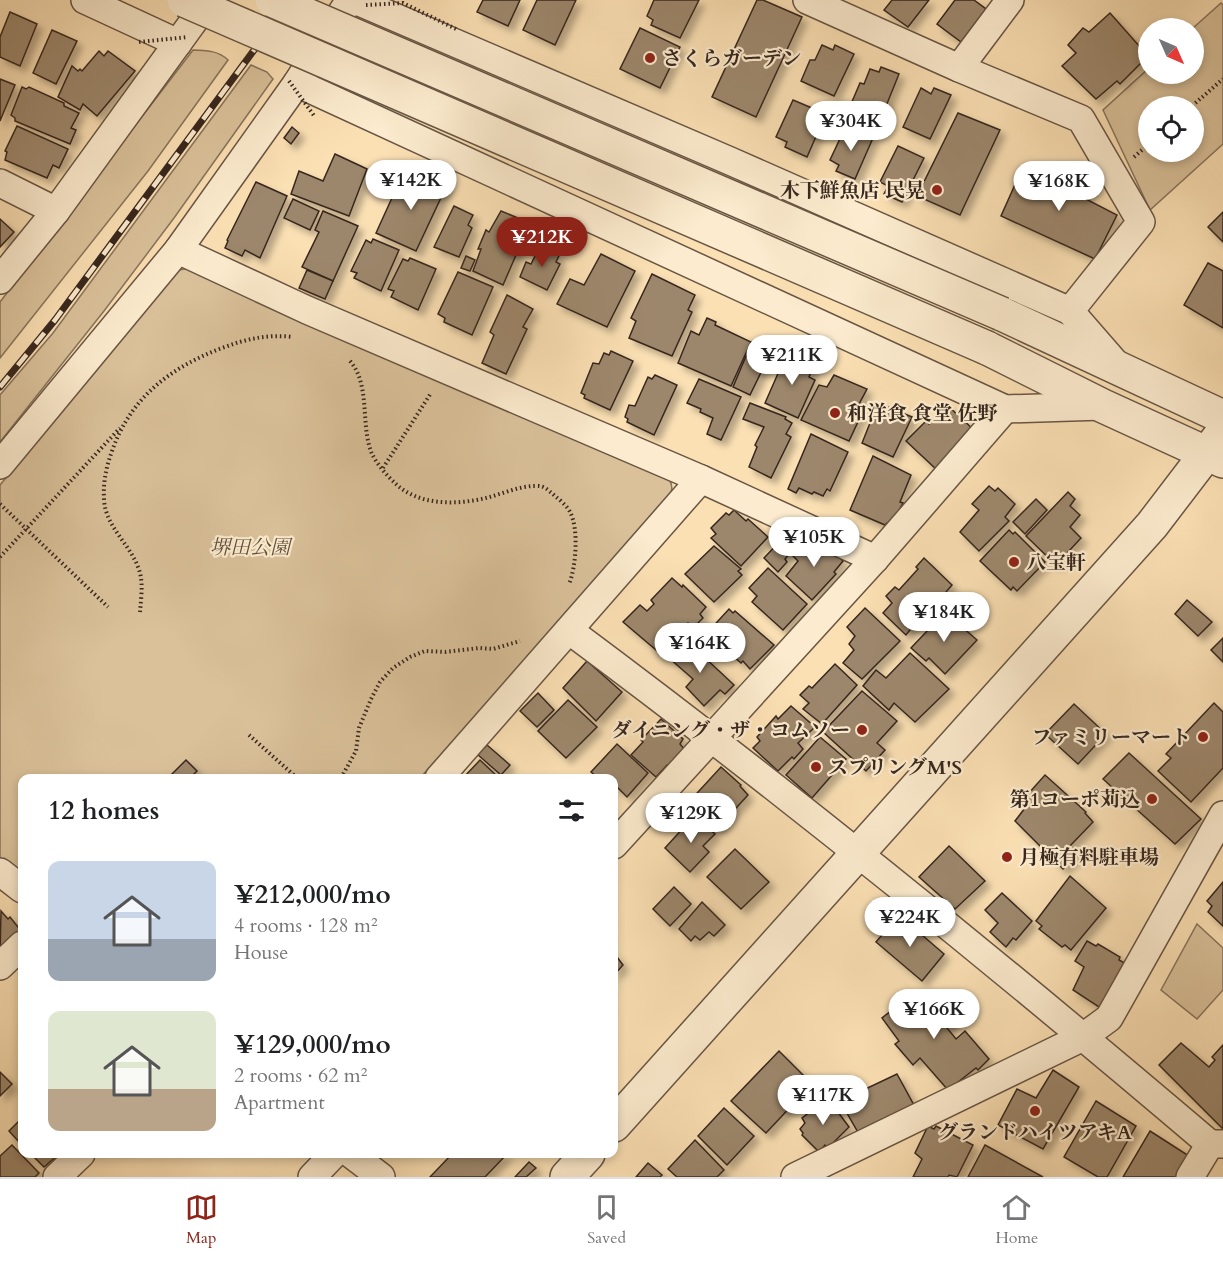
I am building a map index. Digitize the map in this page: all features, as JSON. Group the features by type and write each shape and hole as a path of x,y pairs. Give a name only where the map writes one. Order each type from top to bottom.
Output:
{"street":[{"path":"85,0 178,43"},
{"path":"184,0 987,348 1103,406 1217,449 1152,525 618,1121"},
{"path":"0,280 56,211 209,0"},
{"path":"272,0 1002,314 1223,417"},
{"path":"0,465 178,250 297,83 350,0"},
{"path":"355,0 730,161 1070,312 1122,371"},
{"path":"809,0 959,68 1082,118 1141,222 1070,312"},
{"path":"959,68 1010,0"},
{"path":"297,83 1005,409 1103,406"},
{"path":"0,183 56,211"},
{"path":"178,250 307,310 701,479 874,559"},
{"path":"618,841 874,559 1005,409"},
{"path":"443,774 701,479"},
{"path":"570,631 858,854 1216,1144 1190,1177"},
{"path":"795,1177 1083,1036 1109,1018 1223,815"},
{"path":"0,872 18,887"},
{"path":"0,966 18,949"},
{"path":"57,1177 77,1158"},
{"path":"312,1177 330,1158"},
{"path":"356,1158 381,1177"},
{"path":"567,1177 584,1158"}],"path":[{"path":"404,3 458,30"},
{"path":"1203,96 1223,79"},
{"path":"1128,162 1138,153"},
{"path":"0,557 123,425 147,393 170,374 219,349 256,337 279,335 297,337"},
{"path":"346,356 356,367 373,455 395,483 407,493 424,500 441,502 475,500 534,485 544,486 570,511 575,529 574,564 571,582 566,590"},
{"path":"383,468 446,369"},
{"path":"123,425 107,467 104,501 107,516 138,567 142,584 140,612"},
{"path":"0,504 108,607"},
{"path":"343,774 356,751 359,728 367,705 380,682 393,668 425,651 445,652 479,648 493,650 523,640"},
{"path":"249,735 293,774"}],"green space":[{"path":"1221,3 1223,5 1223,144 1204,161 1204,96 1138,96 1138,162 1203,162 1150,210 1103,110 1138,78 1138,84 1204,84 1204,18"},
{"path":"193,50 216,53 228,60 148,171 0,358 0,302"},
{"path":"251,65 267,72 273,79 174,218 0,442 0,395 53,333"},
{"name":"堺田公園","path":"191,268 668,477 672,486 671,492 668,501 424,774 18,774 18,873 0,858 0,485 81,388 167,276 179,270"},
{"path":"1197,924 1223,948 1223,990 1197,1019 1161,990"}],"building":[{"path":"483,0 520,0 508,26 477,12"},
{"path":"537,0 576,0 555,45 523,30"},
{"path":"654,0 699,0 680,38 651,25 653,20 647,16"},
{"path":"757,0 763,0 802,17 756,117 712,97"},
{"path":"892,0 929,0 908,27 884,10"},
{"path":"955,0 974,0 986,9 961,42 937,24"},
{"path":"10,12 37,24 20,66 0,57 0,37"},
{"path":"1110,13 1138,45 1138,66 1120,84 1117,81 1096,99 1062,66 1076,53 1068,45 1083,28 1089,32"},
{"name":"さくらガーデン","path":"640,28 680,47 660,88 620,69"},
{"path":"52,30 77,41 56,84 33,73"},
{"path":"822,45 833,50 835,45 854,54 834,96 801,81 810,60 815,60"},
{"path":"99,51 104,56 108,51 135,71 97,116 83,104 80,110 58,97 72,66 82,71"},
{"path":"881,67 899,74 882,116 851,104 860,83 864,84 870,69 879,72"},
{"path":"0,79 15,85 0,121"},
{"path":"22,87 26,89 29,87 64,103 64,106 79,113 71,128 76,130 70,144 15,121 11,115"},
{"path":"921,88 931,94 934,88 951,95 930,139 903,127"},
{"path":"793,100 826,114 807,157 785,147 787,142 776,137"},
{"path":"958,113 1000,130 960,215 917,196"},
{"path":"17,126 68,149 59,168 53,165 47,178 5,160 7,152 5,151"},
{"path":"846,126 873,138 855,179 836,171 839,165 830,160"},
{"path":"292,127 299,133 291,144 284,138"},
{"path":"898,146 924,158 902,202 884,194 888,186 880,182"},
{"path":"335,154 367,169 349,216 291,194 299,171 323,181"},
{"path":"1022,169 1041,177 1044,169 1083,186 1078,195 1117,215 1095,259 1001,216"},
{"path":"411,171 446,187 416,251 376,233 396,189 401,192"},
{"path":"256,182 287,196 260,258 245,250 242,256 225,248"},
{"path":"293,199 319,211 310,230 284,218"},
{"path":"454,206 473,215 468,225 472,228 459,257 434,247"},
{"path":"323,211 358,226 333,281 302,267 319,232 315,230"},
{"path":"501,211 530,223 503,285 473,271 481,249 478,249 486,230 489,232"},
{"path":"1223,212 1223,242 1208,227"},
{"path":"0,219 14,232 0,247"},
{"path":"373,239 399,250 381,291 354,278 357,273 351,271 366,240 371,243"},
{"path":"540,246 560,254 556,262 560,264 547,290 520,277 526,262 531,264"},
{"path":"601,254 635,271 607,327 557,304 570,279 584,285"},
{"path":"466,256 475,260 470,271 461,268"},
{"path":"410,258 436,269 418,310 391,297 394,291 388,289 403,259 408,261"},
{"path":"1208,263 1223,271 1223,328 1184,305"},
{"path":"307,270 333,281 325,299 299,288"},
{"path":"458,272 493,287 472,335 444,322 445,318 438,314"},
{"path":"652,274 695,295 688,310 692,312 672,356 629,338 636,321 631,318"},
{"path":"507,295 533,309 523,327 527,329 506,374 482,363 494,335 490,332"},
{"path":"707,318 716,322 715,325 751,342 731,386 678,363 691,331 699,335"},
{"path":"752,342 771,352 750,395 733,387"},
{"path":"611,351 633,361 610,410 584,398 585,395 581,393 593,363 599,364 604,353 609,355"},
{"path":"787,353 814,365 809,377 815,380 798,418 765,403"},
{"path":"655,375 677,385 654,435 627,422 628,419 625,417 629,405 635,406 648,377 652,379"},
{"path":"834,375 867,389 858,406 864,409 849,441 801,420 819,385 827,387"},
{"path":"699,379 741,397 721,440 707,434 713,418 687,403"},
{"path":"750,403 786,417 785,419 792,423 786,434 791,437 771,478 749,467 757,447 755,445 764,427 743,419"},
{"path":"878,403 912,417 893,457 862,443"},
{"path":"947,405 975,431 938,471 906,441 926,421 929,424"},
{"path":"811,434 848,452 830,491 827,489 823,496 799,488 796,493 788,489"},
{"path":"873,456 911,475 900,502 903,503 891,525 887,523 885,525 850,510"},
{"path":"989,486 995,491 998,488 1015,504 1005,517 1009,521 979,551 960,532 979,510 972,504"},
{"path":"1068,492 1075,499 1070,506 1080,515 1070,527 1081,538 1056,565 1026,536"},
{"path":"1036,499 1047,510 1025,534 1013,522"},
{"path":"734,510 768,537 741,566 711,538 716,534 711,528 726,513 729,515"},
{"path":"1009,530 1013,534 1015,532 1045,562 1017,591 1013,587 1011,590 980,561"},
{"path":"783,538 794,549 778,572 764,558"},
{"path":"808,539 825,552 829,548 843,561 834,572 836,574 812,600 786,576 798,561 793,556"},
{"path":"714,546 741,569 738,571 742,575 714,602 685,574"},
{"path":"924,558 952,585 935,605 917,618 918,620 906,635 883,613 892,603 886,596 895,587 899,590 918,569 916,567"},
{"path":"768,568 807,604 783,630 752,602 757,596 749,588"},
{"path":"672,578 682,587 683,585 706,607 700,614 703,618 694,627 688,623 678,634 681,637 662,655 623,622 640,605 647,611 654,604 651,600"},
{"path":"1187,600 1212,622 1198,636 1175,614"},
{"path":"865,608 900,641 862,679 843,663 854,650 849,644 855,636 847,627"},
{"path":"729,609 733,613 735,611 774,645 750,669 707,633"},
{"path":"945,612 977,640 945,674 929,658 926,661 911,648"},
{"path":"1223,638 1223,662 1211,650"},
{"path":"686,640 734,685 725,694 720,690 704,706 686,687 693,679 669,658"},
{"path":"910,653 949,689 915,722 894,703 889,710 863,686 876,670 886,678"},
{"path":"587,661 622,692 596,721 563,688"},
{"path":"835,664 857,685 822,724 803,709 809,703 800,695 809,686 812,688"},
{"path":"862,691 897,721 877,743 885,750 866,771 823,732"},
{"path":"538,693 554,710 537,727 520,711"},
{"path":"568,700 597,727 566,758 538,731"},
{"name":"ファミリーマート","path":"1214,703 1223,712 1223,768 1191,802 1158,771 1171,758 1166,754"},
{"path":"1074,704 1106,734 1078,764 1045,734"},
{"path":"791,706 815,727 798,743 803,749 778,771 753,748 760,741 757,737 776,716 778,719"},
{"path":"661,719 683,739 680,744 685,750 656,777 631,755 643,742 641,740"},
{"name":"スプリングM'S","path":"820,737 846,759 812,798 786,775"},
{"path":"617,744 648,773 627,797 618,788 618,774 593,774 591,772"},
{"path":"487,745 510,765 500,774 477,754"},
{"name":"第1コーポ苅込","path":"1129,753 1201,819 1175,844 1103,779"},
{"path":"186,760 197,771 194,774 172,774"},
{"path":"480,760 495,774 467,774"},
{"path":"721,767 741,785 748,795 717,829 688,803"},
{"path":"1045,775 1086,812 1093,822 1069,847 1077,856 1063,869 1015,821 1025,808 1020,803"},
{"path":"679,801 691,811 682,820 670,809"},
{"path":"695,815 715,834 703,846 709,852 690,872 665,848"},
{"path":"949,846 985,881 955,909 919,877"},
{"path":"735,849 769,882 741,909 707,877"},
{"path":"1070,876 1106,908 1071,950 1065,945 1062,947 1039,929 1042,926 1036,921"},
{"path":"1223,882 1223,926 1208,912 1212,906 1207,901"},
{"path":"674,887 691,904 670,926 653,909"},
{"path":"1002,893 1032,921 1016,940 1013,938 1006,947 990,932 998,923 985,910"},
{"path":"702,902 725,925 714,936 709,932 700,940 695,936 691,941 679,929"},
{"path":"1,911 18,927 18,936 0,956"},
{"path":"899,915 944,954 922,981 876,942"},
{"path":"1087,941 1096,946 1098,944 1120,957 1119,960 1128,965 1102,1009 1073,990 1084,967 1075,961"},
{"path":"618,958 623,965 618,971"},
{"path":"918,990 928,999 932,996 954,1023 947,1028 956,1039 965,1031 989,1059 978,1070 976,1068 948,1090 920,1058 913,1065 895,1044 899,1041 882,1018"},
{"path":"1181,1043 1209,1067 1215,1060 1212,1057 1223,1045 1223,1129 1159,1065"},
{"path":"779,1051 812,1084 766,1133 731,1101"},
{"name":"グランドハイツアキA","path":"1053,1070 1079,1087 1043,1149 998,1125 1017,1089 1036,1098"},
{"path":"0,1072 12,1084 0,1096"},
{"path":"897,1074 915,1107 859,1134 840,1101"},
{"path":"824,1101 827,1106 832,1104 849,1127 828,1148 825,1145 819,1152 802,1135 800,1129 805,1123 802,1118"},
{"path":"1096,1101 1136,1126 1107,1177 1098,1177 1064,1157"},
{"path":"724,1108 754,1136 727,1165 698,1136"},
{"path":"18,1122 18,1141 9,1131"},
{"path":"928,1126 934,1129 936,1126 973,1145 957,1177 949,1175 948,1177 913,1177 922,1159 915,1153"},
{"path":"1150,1131 1189,1156 1178,1177 1123,1177"},
{"path":"695,1140 724,1170 717,1177 677,1177 668,1169"},
{"path":"12,1145 18,1151 18,1158 25,1158 39,1173 35,1177 0,1177 0,1156"},
{"path":"985,1145 1043,1177 968,1177"},
{"path":"35,1158 54,1158 44,1167"},
{"path":"448,1158 503,1158 485,1177 430,1177"},
{"path":"529,1162 536,1168 526,1177 515,1177"},
{"path":"648,1163 662,1175 660,1177 636,1177"}],"railway":[{"path":"0,387 55,320 291,0"}],"place":[{"name":"さくらガーデン","path":"650,58"},
{"name":"木下鮮魚店 民晃","path":"937,190"},
{"name":"和洋食 食堂 佐野","path":"835,413"},
{"name":"八宝軒","path":"1014,562"},
{"name":"ダイニング・ザ・コムソー","path":"862,730"},
{"name":"ファミリーマート","path":"1203,737"},
{"name":"スプリングM'S","path":"816,767"},
{"name":"第1コーポ苅込","path":"1152,799"},
{"name":"月極有料駐車場","path":"1007,857"},
{"name":"グランドハイツアキA","path":"1035,1111"}]}
